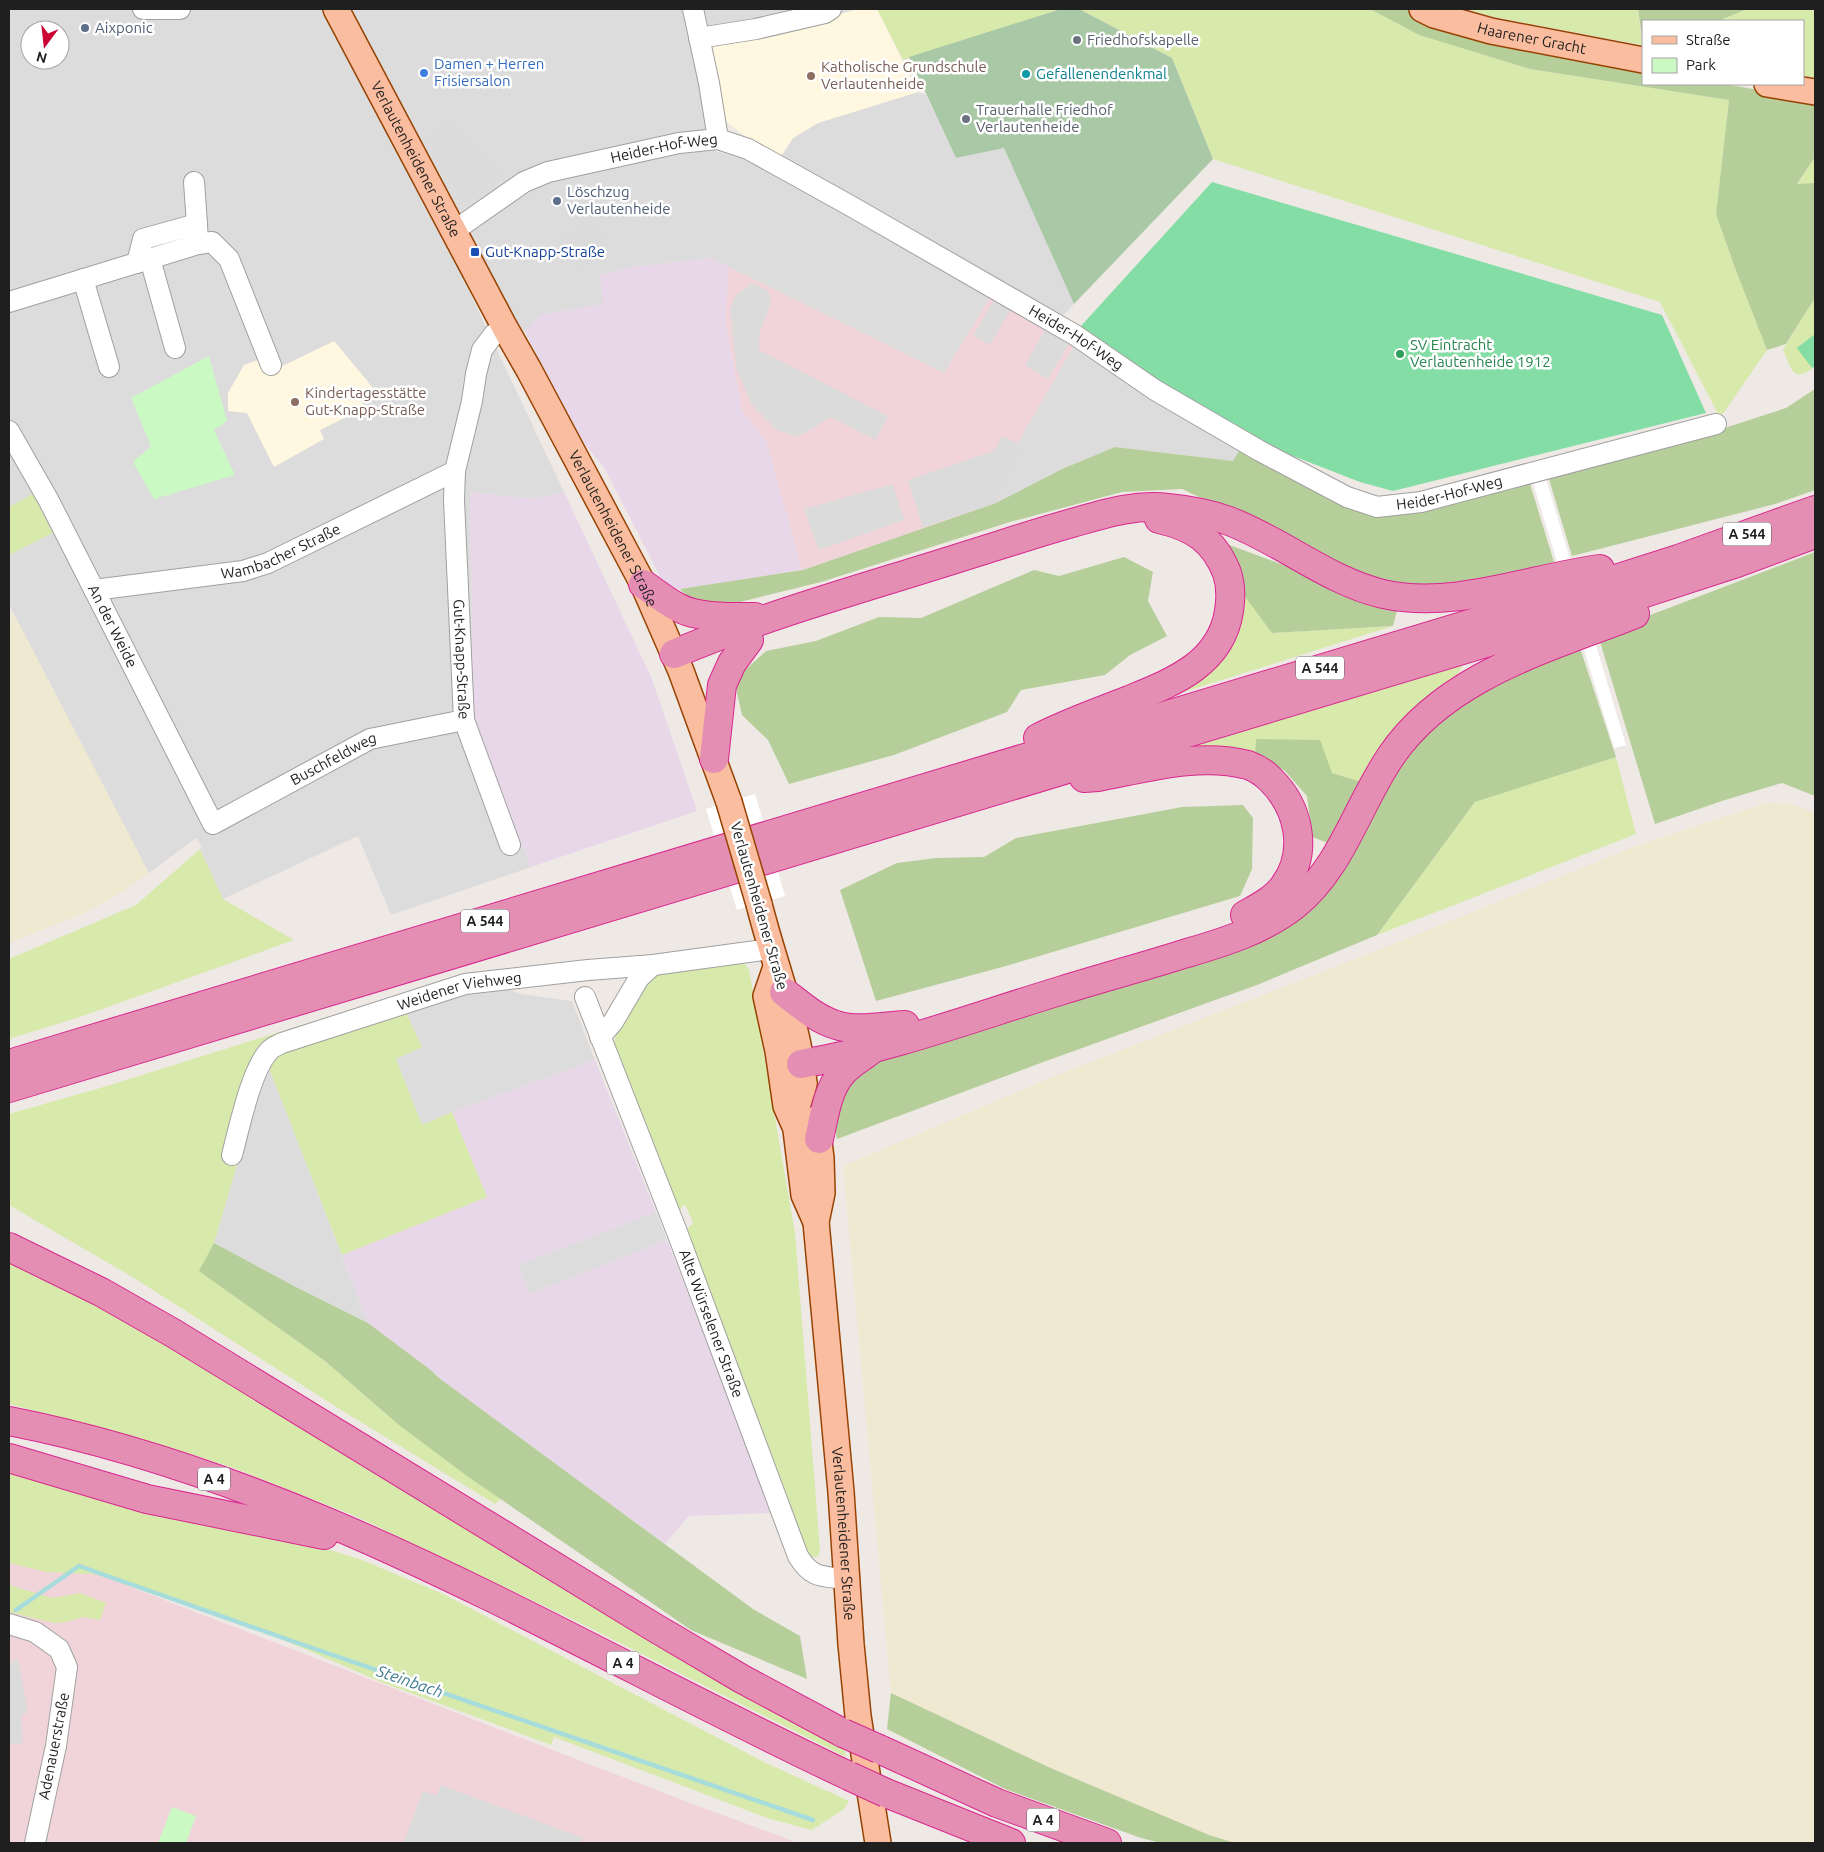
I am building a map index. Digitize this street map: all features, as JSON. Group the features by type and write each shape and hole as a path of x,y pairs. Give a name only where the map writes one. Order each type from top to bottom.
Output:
{"highway":[{"path":"677,662 701,642 777,616 1049,530 1113,511 1130,508 1166,507 1206,514 1231,522 1345,580 1366,589 1399,597 1425,598 1468,595 1576,572 1678,559"},
{"name":"A 544","path":"9,1064 1550,600 1678,559 1815,510"},
{"path":"677,662 932,586 1049,539 1099,525 1137,519 1157,519 1176,523 1192,530 1213,546 1228,576 1230,606 1228,616 1215,647 1197,666 1169,684 1047,734 961,778"},
{"name":"A 544","path":"9,1088 1547,624 1737,563 1815,534"},
{"path":"801,1065 876,1047 1231,940 1257,928 1296,904 1325,874 1390,757 1409,732 1433,709 1455,693 1518,660 1680,596 1737,563"},
{"path":"642,584 692,613 727,618 777,616"},
{"path":"714,759 722,685 732,663 749,640"},
{"path":"801,1065 857,1038 905,1025 1150,947 1205,932 1240,918 1264,904 1284,886 1292,872 1298,854 1298,826 1287,800 1279,787 1263,773 1250,766 1234,762 1194,760 1098,777 1027,780"},
{"path":"777,969 809,1011 824,1021 837,1026 850,1027 905,1025"},
{"path":"808,1134 828,1102 836,1082 843,1073 876,1047"},
{"name":"A 4","path":"9,1247 101,1292 173,1333 652,1626 843,1733 997,1803 1107,1843"},
{"name":"A 4","path":"9,1421 124,1450 210,1477 294,1508 396,1552 535,1618 769,1738 849,1776 886,1793 1011,1843"},
{"path":"9,1458 184,1507 289,1527 396,1552"}],"main road":[{"name":"Verlautenheidener Straße","path":"336,9 505,328 530,370 642,584 677,662 729,802 777,969 813,1106 808,1134 822,1193 816,1222 841,1492 858,1716 878,1843"},
{"name":"Haarener Gracht","path":"1422,9 1434,15 1491,31 1642,60"},
{"path":"1773,85 1815,92"},
{"path":"777,969 766,996 778,1051 786,1106 808,1134"}],"street":[{"path":"143,9 180,9"},
{"path":"693,9 718,139"},
{"path":"699,38 782,23 825,13 831,9"},
{"name":"Heider-Hof-Weg","path":"454,231 524,182 548,172 679,143 718,139 748,150 1075,335 1156,390 1260,451 1347,497 1377,506 1421,502 1716,424"},
{"path":"194,182 198,244"},
{"path":"175,348 143,261 143,239 197,224"},
{"path":"9,302 198,244 212,242 230,259 271,365"},
{"path":"83,279 109,367"},
{"name":"Gut-Knapp-Straße","path":"505,328 494,334 482,350 455,471 454,500 464,720 510,845"},
{"name":"An der Weide","path":"9,431 49,501 213,824"},
{"name":"Wambacher Straße","path":"94,590 243,571 268,563 455,471"},
{"name":"Buschfeldweg","path":"213,824 370,739 464,720"},
{"path":"600,1037 614,1022 639,978 653,965"},
{"name":"Weidener Viehweg","path":"232,1155 247,1100 262,1061 270,1050 282,1043 465,984 653,965 777,969"},
{"name":"Alte Würselener Straße","path":"584,997 677,1232 798,1556 806,1569 816,1575 847,1579"},
{"name":"Adenauerstraße","path":"9,1624 36,1632 59,1650 67,1667 64,1700 35,1843"}],"shaded area":[{"path":"9,9 325,9 445,240 564,492 533,499 470,492 473,718 531,867 391,915 358,836 223,899 200,849 202,847 196,838 149,873 9,605 9,555 53,533 33,494 9,507"},
{"path":"349,9 857,9 827,18 696,43 715,151 744,159 774,172 991,296 944,373 711,258 625,268 600,275 604,304 540,315 525,332 505,311"},
{"name":"Katholische Grundschule Verlautenheide","path":"857,9 877,9 918,92 818,123 793,138 780,158 751,141 727,122 718,110 706,42 827,18"},
{"path":"918,92 926,95 956,158 1004,148 1074,304 1061,318 780,158 793,138 818,123"},
{"path":"449,119 506,175 479,188 463,199 428,140"},
{"path":"599,220 607,259 576,268 553,240"},
{"path":"711,258 729,267 725,320 742,411 766,441 802,570 680,589 666,588 605,469 583,442 525,332 540,315 603,304 600,275 625,268"},
{"path":"729,267 944,373 991,296 1075,344 1017,444 1025,448 996,503 802,570 766,441 742,411 725,320"},
{"path":"752,283 768,291 771,301 759,335 759,350 888,416 875,440 831,417 798,437 777,430 752,405 737,370 730,311 735,296"},
{"path":"994,301 1010,310 990,345 973,335"},
{"path":"1045,330 1069,344 1048,379 1025,365"},
{"name":"Kindertagesstätte Gut-Knapp-Straße","path":"334,341 374,389 359,397 365,408 320,430 324,439 274,467 247,413 228,411 228,393 244,365 258,360 266,374"},
{"path":"1075,344 1240,449 1233,461 1115,447 1062,469 996,503 1025,448 1017,444"},
{"path":"1002,436 1025,448 996,503 923,527 908,480 994,451"},
{"path":"893,484 904,520 819,550 804,509"},
{"path":"470,492 533,499 564,492 652,679 697,811 531,867 473,718"},
{"path":"14,614 149,873 122,892 87,912 9,943 9,615"},
{"path":"1766,803 1792,804 1815,813 1815,1843 1235,1843 1209,1835 1055,1770 891,1693 843,1166 1055,1076 1381,949 1636,846"},
{"path":"467,987 501,987 521,994 572,1001 595,1060 452,1112 422,1125 396,1059 422,1047 404,1008"},
{"path":"595,1060 656,1212 518,1265 530,1294 667,1240 774,1513 689,1516 665,1544 439,1378 368,1323 342,1255 487,1197 452,1112"},
{"path":"267,1062 368,1323 214,1243"},
{"path":"656,1212 667,1240 530,1294 518,1265"},
{"path":"9,1540 685,1801 798,1843 9,1843"},
{"path":"18,1659 28,1712 21,1715 23,1743 9,1745 9,1662"},
{"path":"441,1785 583,1838 581,1843 403,1843 423,1791 437,1796"}],"green space":[{"path":"877,9 1061,9 903,60"},
{"path":"1061,9 1079,9 1172,58 1213,159 1074,304 1004,148 956,158 909,57"},
{"path":"1079,9 1370,9 1419,35 1530,69 1729,100 1716,214 1767,350 1720,418 1660,302 1213,159 1172,58"},
{"path":"1370,9 1406,9 1432,22 1642,68 1642,85 1730,85 1815,100 1815,157 1797,184 1815,183 1815,298 1786,344 1767,350 1716,214 1729,100 1530,69 1419,35"},
{"path":"1467,9 1638,9 1642,45 1494,17"},
{"path":"1638,9 1747,9 1720,20 1642,20 1642,38"},
{"path":"1747,9 1812,9 1815,12 1815,78 1804,76 1804,20 1720,20"},
{"path":"1815,157 1815,183 1797,185"},
{"name":"SV Eintracht Verlautenheide 1912","path":"1212,182 1662,315 1706,413 1393,491 1360,482 1265,445 1159,383 1081,326"},
{"path":"1815,298 1815,367 1802,374 1797,374 1791,368 1783,350"},
{"path":"1815,334 1815,366 1812,368 1797,348"},
{"path":"209,356 227,421 214,430 235,475 154,499 133,462 151,446 131,398"},
{"path":"1815,389 1815,490 1775,504 1572,556 1549,479 1697,437 1786,408"},
{"path":"1115,447 1233,461 1240,449 1375,516 1424,512 1530,484 1554,562 1484,587 1415,591 1354,575 1270,530 1182,489 1122,492 1010,522 821,582 728,605 693,602 680,589 803,570 996,503 1062,469"},
{"path":"33,494 53,533 9,555 9,507"},
{"path":"1224,543 1398,607 1393,626 1272,633 1246,598"},
{"path":"1815,552 1815,796 1782,783 1655,824 1598,635"},
{"path":"1124,557 1153,572 1148,601 1167,636 1130,655 1105,675 1021,690 1007,712 894,755 789,784 768,740 742,715 734,680 766,651 816,641 879,617 921,618 1034,570 1059,576"},
{"path":"1236,573 1272,633 1393,626 1171,696 1205,669"},
{"path":"1579,645 1616,757 1475,802 1377,935 1257,985 837,1139 832,1113 851,1073 912,1039 1318,899 1406,750 1450,704"},
{"path":"1463,665 1456,677 1406,718 1365,783 1332,773 1256,740 1255,755 1172,753"},
{"path":"1256,739 1320,740 1332,773 1365,783 1331,844 1312,837 1307,796 1285,771 1255,755"},
{"path":"1616,757 1636,834 1377,935 1475,802"},
{"path":"1243,805 1253,818 1252,869 1240,896 1006,966 876,1001 840,890 897,863 936,858 984,857 1016,838 1182,807"},
{"path":"200,849 223,899 294,940 80,1017 9,1039 9,959 136,905"},
{"path":"721,962 745,964 749,969 795,1233 820,1550 818,1557 810,1557 803,1552 686,1230 693,1223 685,1204 678,1212 616,1059 614,1042 619,1025 645,979 662,970"},
{"path":"474,971 467,987 404,1008 422,1047 396,1059 422,1125 452,1112 487,1197 342,1255 267,1063 214,1243 200,1271 325,1361 399,1425 501,1499 495,1504 346,1413 134,1278 9,1205 9,1114 107,1086"},
{"path":"214,1243 368,1323 439,1378 753,1609 800,1636 807,1679 691,1630 467,1476 399,1425 325,1361 199,1271"},
{"path":"9,1260 115,1311 845,1749 846,1757 584,1625 355,1516 234,1468 155,1443 9,1404"},
{"path":"9,1473 290,1537 362,1560 443,1594 762,1761 849,1801 844,1809 812,1830 770,1819 554,1737 551,1745 381,1682 245,1623 107,1575 46,1572 9,1563"},
{"path":"9,1585 52,1598 80,1593 106,1603 100,1620 83,1617 54,1623 9,1612"},
{"path":"891,1693 1055,1770 1209,1835 1235,1843 1161,1843 1141,1838 1005,1789 887,1729"},
{"path":"172,1807 196,1816 186,1843 158,1843"}],"pier":[{"path":"1546,479 1626,745 1614,748 1533,483"},
{"path":"755,794 785,896 737,910 706,809"}],"waterway":[{"name":"Steinbach","path":"16,1610 79,1566 813,1820"}],"place":[{"name":"Aixponic","path":"85,28"},
{"name":"Friedhofskapelle","path":"1077,40"},
{"name":"Damen + Herren Frisiersalon","path":"424,73"},
{"name":"Gefallenendenkmal","path":"1026,74"},
{"name":"Katholische Grundschule Verlautenheide","path":"811,76"},
{"name":"Trauerhalle Friedhof Verlautenheide","path":"966,119"},
{"name":"Löschzug Verlautenheide","path":"557,201"},
{"name":"Gut-Knapp-Straße","path":"475,252"},
{"name":"SV Eintracht Verlautenheide 1912","path":"1400,354"},
{"name":"Kindertagesstätte Gut-Knapp-Straße","path":"295,402"}]}
